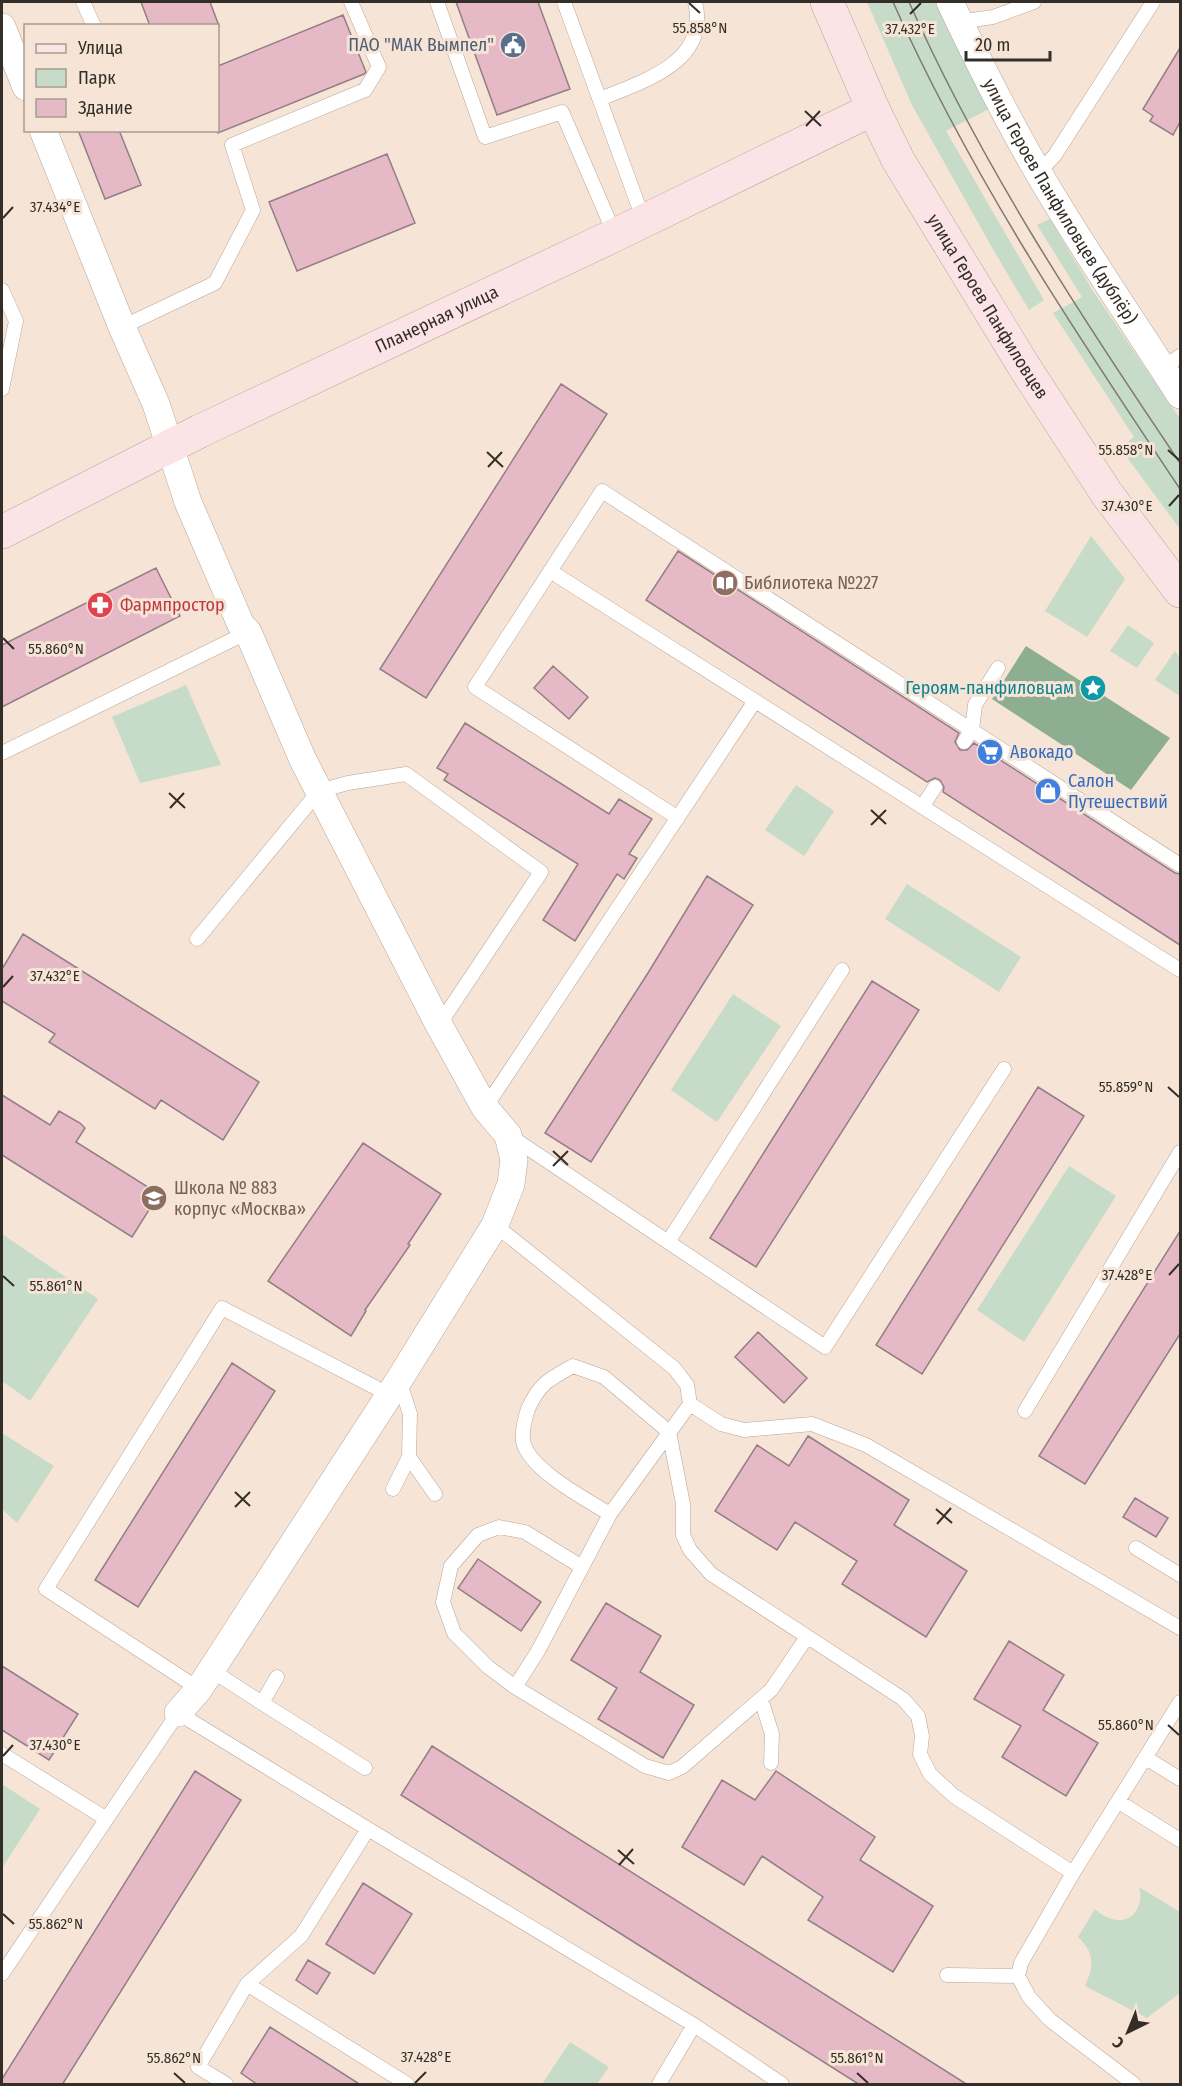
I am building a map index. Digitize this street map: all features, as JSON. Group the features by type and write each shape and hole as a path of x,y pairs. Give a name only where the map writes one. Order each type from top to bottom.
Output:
{"main road":[{"name":"улица Героев Панфиловцев","path":"827,2 873,110 898,160 1025,368 1107,494 1180,591"},
{"name":"Планерная улица","path":"2,532 170,446 873,110"}],"street":[{"name":"улица Героев Панфиловцев (дублёр)","path":"955,12 1038,173 1105,279 1172,362 1180,395"},
{"path":"2,27 24,82"},
{"path":"44,132 122,327 156,404 188,502 242,625 248,632 303,760 438,1025 485,1108 508,1135 514,1160 511,1184 495,1225 394,1388 205,1680 178,1713"}],"lane":[{"path":"83,2 93,24"},
{"path":"122,327 215,283 253,210 232,145 365,90 379,67 351,2"},
{"path":"437,2 484,137 562,112 629,228"},
{"path":"564,2 600,99 629,228"},
{"path":"600,99 644,80 671,65 689,49 697,32 698,13 695,2"},
{"path":"955,12 993,17 1034,2"},
{"path":"1038,173 1055,154 1153,2"},
{"path":"2,290 16,321 2,388"},
{"path":"678,818 475,687 602,491 968,736 1180,866"},
{"path":"550,571 1180,970"},
{"path":"2,753 248,632"},
{"path":"968,736 975,705 998,668"},
{"path":"485,1108 755,701"},
{"path":"197,939 319,790 406,774 541,872 438,1025"},
{"path":"922,807 935,787"},
{"path":"668,1242 842,970"},
{"path":"508,1135 825,1347 1004,1069"},
{"path":"1025,1411 1180,1152"},
{"path":"495,1225 674,1368 687,1384 690,1404 610,1514 538,1651 515,1687"},
{"path":"365,1768 262,1703 205,1680 46,1589 222,1308 394,1388 410,1414 409,1456 393,1489"},
{"path":"610,1514 555,1480 531,1458 523,1442 525,1418 535,1393 550,1378 573,1366 604,1377 669,1432 683,1503 683,1535 690,1550 711,1574 903,1699 918,1716 922,1736 920,1754 930,1774 954,1797 1073,1873"},
{"path":"690,1404 721,1424 744,1430 812,1424 866,1445 1180,1628"},
{"path":"409,1456 435,1494"},
{"path":"582,1567 525,1532 499,1527 478,1535 451,1566 443,1602 454,1634 488,1667 515,1687 645,1767 669,1773 682,1767 771,1690 807,1637"},
{"path":"1136,1548 1180,1575"},
{"path":"262,1703 277,1677"},
{"path":"761,1699 772,1734 771,1763"},
{"path":"1134,2085 1050,2020 1029,1997 1018,1976 1022,1963 1073,1873 1180,1702"},
{"path":"2,1974 105,1818 178,1713 694,2025 782,2085"},
{"path":"2,1754 105,1818"},
{"path":"1146,1758 1180,1779"},
{"path":"1119,1802 1180,1840"},
{"path":"226,2085 198,2067 247,1984 301,1936 368,1829"},
{"path":"947,1975 1018,1976"},
{"path":"247,1984 407,2085"},
{"path":"659,2085 694,2025"}],"green space":[{"path":"867,2 938,2 989,109 946,131 1044,300 1029,310 912,105"},
{"path":"1050,219 1093,291 1180,419 1180,529 1120,448 1134,437 1053,313 1082,297 1037,225"},
{"path":"1091,536 1125,579 1087,637 1045,611"},
{"path":"1128,625 1154,643 1137,668 1110,651"},
{"path":"1026,646 1170,738 1131,790 992,699"},
{"path":"1175,651 1180,658 1180,696 1155,680"},
{"path":"186,685 221,765 140,783 112,717"},
{"path":"796,785 834,811 804,856 765,830"},
{"path":"907,884 1021,957 999,992 885,919"},
{"path":"733,994 781,1026 717,1122 671,1090"},
{"path":"1069,1166 1116,1196 1024,1342 977,1310"},
{"path":"2,1234 98,1299 30,1401 2,1381"},
{"path":"2,1433 54,1466 17,1523 2,1509"},
{"path":"2,1784 40,1809 2,1868"},
{"path":"1139,1887 1180,1912 1180,1993 1147,2018 1085,1986 1091,1960 1088,1949 1078,1937 1095,1909 1103,1916 1115,1920 1122,1920 1134,1914 1140,1902"},
{"path":"570,2042 609,2067 597,2084 542,2084"}],"building":[{"path":"141,2 210,2 218,24 149,24"},
{"name":"ПАО \"МАК Вымпел\"","path":"456,2 538,2 570,89 497,115"},
{"path":"343,15 366,72 218,133 219,66"},
{"path":"1180,48 1180,122 1173,135 1150,121 1153,116 1143,109"},
{"path":"79,132 120,132 141,185 105,199"},
{"path":"387,154 415,223 297,271 269,202"},
{"path":"561,384 607,414 426,698 380,669"},
{"path":"678,551 959,733 955,742 960,750 967,750 974,743 1175,873 1180,874 1180,945 943,792 944,787 940,780 935,778 927,782 646,600"},
{"path":"156,568 180,616 2,707 2,645"},
{"path":"553,666 588,697 569,719 534,688"},
{"path":"465,723 609,814 619,799 652,819 629,854 637,858 624,879 617,874 575,941 543,920 578,864 444,780 448,774 437,768"},
{"path":"707,876 753,905 591,1162 545,1133 648,973"},
{"path":"23,934 259,1082 223,1140 161,1100 155,1109 49,1042 55,1034 2,1001 2,969"},
{"path":"872,981 919,1010 756,1267 710,1238"},
{"path":"1038,1087 1084,1116 922,1374 876,1345"},
{"path":"2,1095 50,1125 59,1111 80,1123 85,1128 76,1142 159,1194 132,1237 2,1155"},
{"path":"363,1143 441,1194 408,1244 410,1245 365,1310 351,1336 268,1281"},
{"path":"1180,1231 1180,1334 1085,1484 1039,1456"},
{"path":"758,1332 807,1378 784,1403 735,1357"},
{"path":"232,1363 275,1391 138,1607 95,1580"},
{"path":"808,1436 909,1500 894,1525 967,1571 926,1637 842,1584 857,1561 795,1522 777,1550 715,1511 757,1445 789,1466"},
{"path":"1135,1498 1168,1518 1156,1537 1123,1517"},
{"path":"478,1559 541,1602 521,1631 458,1588"},
{"path":"606,1603 661,1636 640,1672 694,1705 663,1758 598,1719 617,1688 571,1660"},
{"path":"1009,1641 1064,1675 1043,1710 1098,1743 1066,1796 1002,1757 1021,1726 974,1699"},
{"path":"2,1666 78,1714 49,1760 2,1730"},
{"path":"432,1746 968,2085 860,2085 401,1795"},
{"path":"195,1771 241,1800 62,2085 2,2085 2,2079"},
{"path":"776,1771 875,1837 860,1860 933,1906 893,1972 808,1920 823,1897 762,1856 744,1885 682,1847 722,1780 755,1800"},
{"path":"363,1883 412,1914 374,1974 326,1944"},
{"path":"308,1960 330,1973 317,1994 296,1980"},
{"path":"270,2027 361,2085 258,2085 241,2073"}],"tram line":[{"path":"893,2 923,66 990,191 1063,312 1180,489"},
{"path":"909,2 1000,181 1106,352 1180,463"}],"place":[{"name":"ПАО \"МАК Вымпел\"","path":"513,45"},
{"name":"Библиотека №227","path":"725,583"},
{"name":"Фармпростор","path":"100,605"},
{"name":"Героям-панфиловцам","path":"1093,688"},
{"name":"Авокадо","path":"990,752"},
{"name":"Салон Путешествий","path":"1048,791"},
{"name":"Школа № 883 корпус «Москва»","path":"154,1198"}]}
